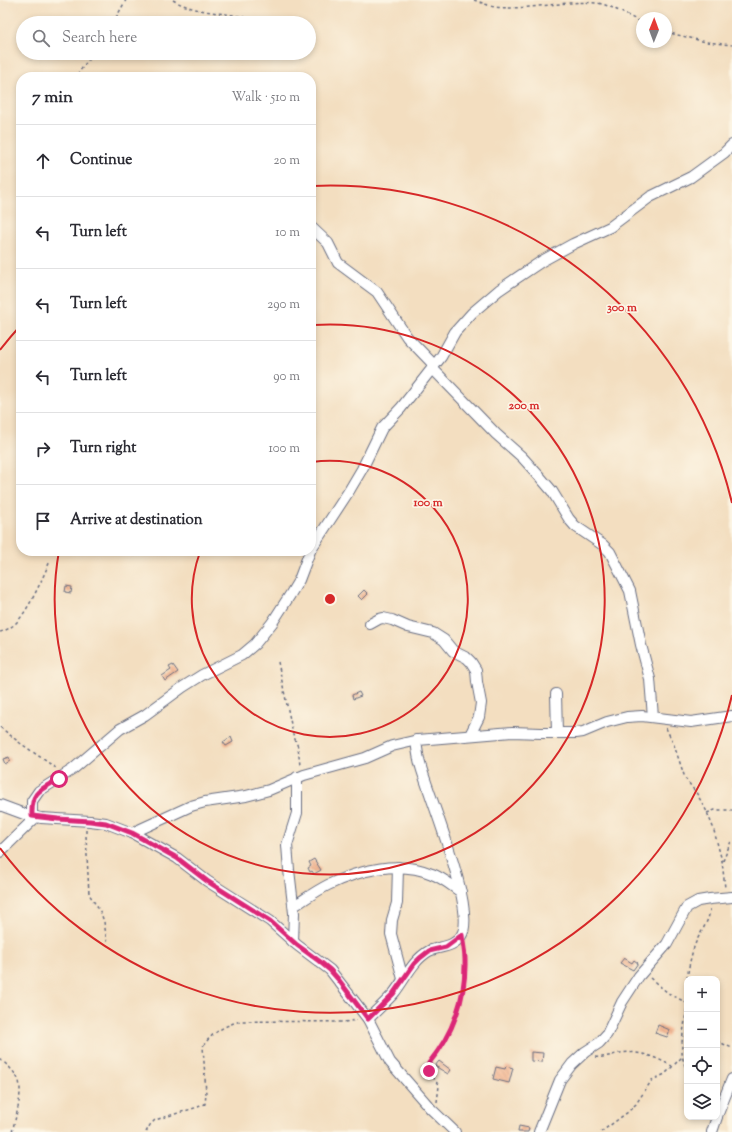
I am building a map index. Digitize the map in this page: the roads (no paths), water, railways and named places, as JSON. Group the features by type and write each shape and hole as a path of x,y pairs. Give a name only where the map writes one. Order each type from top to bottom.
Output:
{"street":[{"path":"316,542 352,485 382,428 401,408 441,357 455,332 472,312 499,290 542,261 573,244 610,227 650,197 691,177 724,153 732,145"},
{"path":"316,232 328,243 338,263 377,292 407,337 433,367 496,434 522,457 540,476 552,491 569,520 575,526 603,545 610,552 630,591 657,717"},
{"path":"34,817 32,806 34,797 39,791 66,774 120,729 144,715 202,675 242,655 255,644 272,623 299,580 309,556"},
{"path":"370,624 383,618 408,627 433,633 444,640 453,651 467,658 471,662 476,670 481,703 478,717 470,736"},
{"path":"556,694 557,734"},
{"path":"132,833 191,806 205,802 246,796 269,790 299,777 365,758 392,746 416,740 512,732 557,734 583,732 606,722 627,717 657,717 691,722 732,716"},
{"path":"368,1019 384,1004 420,958 429,951 446,947 462,935 464,927 461,892 450,852 420,766 416,740"},
{"path":"293,942 295,919 287,846 297,813 299,777"},
{"path":"0,805 34,817 106,823 132,833 177,858 207,881 270,921 293,942 330,970 368,1019 390,1062 455,1132"},
{"path":"0,852 34,817"},
{"path":"398,868 397,903 392,920 391,934 403,979"},
{"path":"294,906 327,885 379,869 417,869 433,874 461,892"},
{"path":"539,1132 560,1080 572,1064 584,1052 599,1043 607,1034 622,1002 642,972 667,944 687,907 698,901 710,898 729,897"},
{"path":"720,1111 729,1093 732,1079"},
{"path":"712,1132 716,1120"}]}
